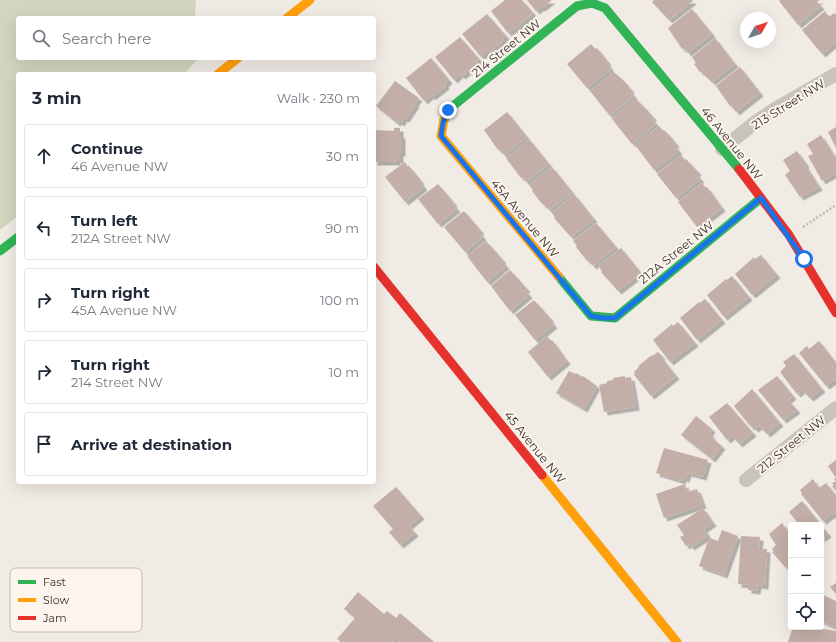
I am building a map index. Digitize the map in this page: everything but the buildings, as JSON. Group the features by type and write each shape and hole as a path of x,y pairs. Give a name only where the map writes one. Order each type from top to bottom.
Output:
{"street":[{"path":"290,16 310,0"},
{"name":"214 Street NW","path":"443,123 448,110 577,6 592,3"},
{"name":"46 Avenue NW","path":"592,3 605,8 761,198 804,259 836,314"},
{"path":"220,72 236,60"},
{"name":"213 Street NW","path":"722,149 757,121 775,109 836,74"},
{"name":"45A Avenue NW","path":"443,123 441,136 591,316 603,318"},
{"name":"212A Street NW","path":"603,318 615,318 761,198"},
{"path":"0,251 16,238"},
{"name":"45 Avenue NW","path":"376,269 677,642"},
{"name":"212 Street NW","path":"746,480 836,408"}],"path":[{"path":"789,236 836,205"}],"green space":[{"path":"0,0 196,0 195,16 16,16 16,60 197,60 186,72 16,72 16,218 0,230"}],"traffic: fast":[{"path":"444,120 448,110 577,6 592,3 605,8 739,169"},
{"path":"559,277 591,316 615,318 761,198"},
{"path":"0,251 16,239"}],"traffic: slow":[{"path":"290,16 310,0"},
{"path":"220,72 236,60"},
{"path":"444,120 441,136 559,277"},
{"path":"542,475 677,642"}],"traffic: jam":[{"path":"739,169 789,235 836,313"},
{"path":"376,269 542,475"}],"route":[{"path":"448,110 443,123 441,136 591,316 615,318 761,198 804,259"}]}
